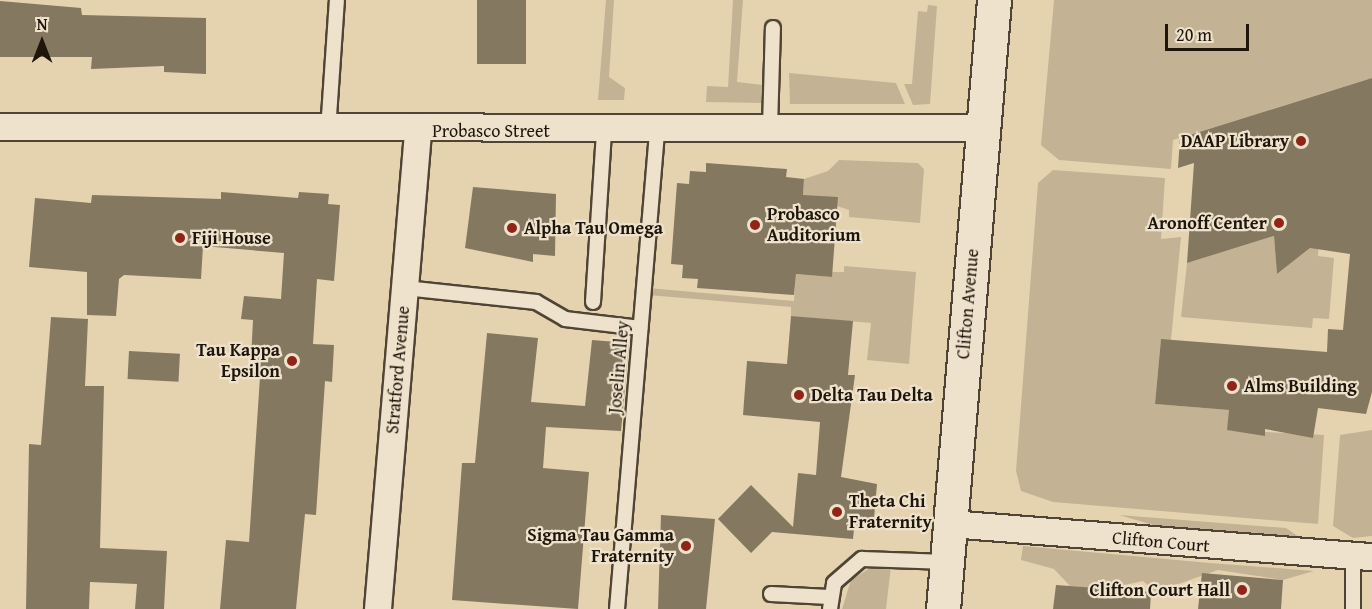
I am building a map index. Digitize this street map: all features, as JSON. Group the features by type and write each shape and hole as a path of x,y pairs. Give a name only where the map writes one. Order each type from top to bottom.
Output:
{"main road":[{"name":"Clifton Avenue","path":"943,609 994,0"},
{"path":"991,40 1001,0"}],"street":[{"name":"Probasco Street","path":"0,128 418,132 770,126 983,128"},
{"name":"Stratford Avenue","path":"378,609 418,132"},
{"name":"Clifton Court","path":"950,524 1363,558"}],"lane":[{"path":"328,131 337,0"},
{"path":"770,126 773,28"},
{"name":"Joselin Alley","path":"617,609 657,128"},
{"path":"592,302 604,130"},
{"path":"405,288 536,302 565,319 640,328"},
{"path":"1353,609 1363,558"},
{"path":"771,594 830,603 834,582 862,559 947,561"}],"shaded area":[{"path":"606,0 614,0 609,77 625,88 624,100 598,100"},
{"path":"733,0 743,0 737,82 763,85 763,103 706,102 707,86 728,87"},
{"path":"1054,0 1372,0 1372,78 1173,140 1171,169 1059,160 1041,145"},
{"path":"928,5 937,6 930,104 913,105 904,84 912,84 918,11 927,12"},
{"path":"789,73 896,83 905,104 790,104"},
{"path":"839,160 918,163 924,169 920,223 849,217 849,210 803,195 804,179 828,171"},
{"path":"1053,170 1165,178 1161,239 1181,237 1171,340 1161,340 1155,404 1229,410 1228,430 1324,435 1318,524 1053,502 1021,491 1016,471 1038,183"},
{"path":"1274,236 1277,274 1319,241 1318,256 1334,258 1329,319 1313,318 1312,328 1181,317 1187,263"},
{"path":"844,266 916,272 909,364 867,360 871,323 791,316 791,307 648,295 648,288 794,301 796,274 832,277 832,272 844,272"},
{"path":"1372,430 1372,536 1353,538 1333,526 1340,435"},
{"path":"1119,515 1286,528 1306,542 1181,533"},
{"path":"1023,546 1314,571 1283,580 1218,570 1156,592 1143,581 1106,589 1070,586 1054,569 1021,560"},
{"path":"875,565 891,566 886,609 842,609 851,580"}],"building":[{"path":"477,0 526,0 526,64 477,64"},
{"path":"0,1 81,8 82,15 206,18 206,74 164,72 164,66 91,69 92,57 0,57"},
{"name":"Aronoff Center","path":"1372,78 1372,392 1366,414 1318,408 1313,438 1265,429 1265,436 1227,430 1229,410 1155,404 1161,339 1327,352 1328,329 1343,330 1350,254 1310,248 1277,274 1274,236 1187,263 1194,163 1178,168 1180,138"},
{"name":"Probasco Auditorium","path":"706,163 787,169 786,177 804,179 803,195 838,197 832,277 796,274 794,295 697,288 698,279 682,278 683,265 671,264 677,183 689,184 690,171 706,172"},
{"name":"Alpha Tau Omega","path":"473,187 556,194 555,256 533,254 533,262 465,248"},
{"path":"221,192 298,198 299,192 329,194 328,204 340,205 334,281 317,279 313,344 334,345 332,382 325,381 316,515 305,514 296,609 220,609 226,540 249,542 260,377 250,377 253,320 241,319 244,296 281,299 284,253 203,246 201,279 124,275 119,279 116,316 87,315 87,272 29,267 35,198 91,203 92,195 221,199"},
{"path":"791,316 853,321 848,375 855,375 841,477 877,484 873,530 854,529 853,539 772,532 751,553 718,519 751,485 793,527 798,473 816,475 820,422 743,415 747,361 787,364"},
{"path":"51,317 88,319 85,386 104,386 100,548 167,551 164,609 135,609 137,584 90,582 89,609 26,609 29,444 41,445"},
{"path":"487,333 538,338 531,402 585,406 592,340 629,343 621,431 546,427 543,468 589,472 578,609 452,600 462,463 475,463"},
{"path":"129,351 180,354 178,382 128,379"},
{"name":"Sigma Tau Gamma Fraternity","path":"661,515 715,519 706,609 658,609"},
{"name":"Clifton Court Hall","path":"1202,573 1283,580 1281,609 1198,609"},
{"name":"Clifton Court Hall","path":"1056,585 1151,592 1150,609 1053,609"}],"place":[{"name":"DAAP Library","path":"1301,141"},
{"name":"Aronoff Center","path":"1279,223"},
{"name":"Probasco Auditorium","path":"755,225"},
{"name":"Alpha Tau Omega","path":"512,228"},
{"name":"Fiji House","path":"180,238"},
{"name":"Tau Kappa Epsilon","path":"292,361"},
{"name":"Alms Building","path":"1232,386"},
{"name":"Delta Tau Delta","path":"799,395"},
{"name":"Theta Chi Fraternity","path":"837,512"},
{"name":"Sigma Tau Gamma Fraternity","path":"686,546"},
{"name":"Clifton Court Hall","path":"1242,590"}]}
